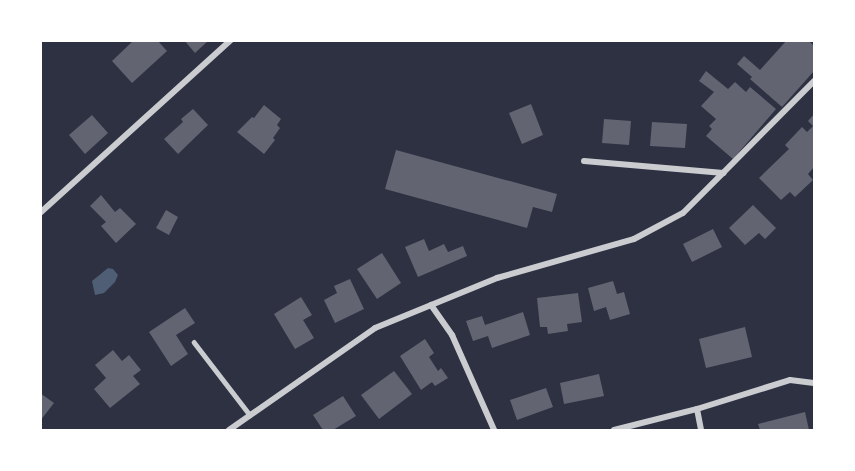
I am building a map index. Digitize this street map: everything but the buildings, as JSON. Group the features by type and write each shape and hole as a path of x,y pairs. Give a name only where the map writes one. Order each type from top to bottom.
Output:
{"street":[{"path":"40,213 231,40"},
{"path":"229,430 375,328 496,278 634,239 683,213 814,81"},
{"path":"584,161 723,173"},
{"path":"430,305 452,335 494,430"},
{"path":"614,430 697,409 790,380 814,383"},
{"path":"697,409 701,430"}],"lane":[{"path":"194,342 250,415"}],"water":[{"path":"108,268 113,269 118,275 115,282 104,293 95,295 92,281"}]}
